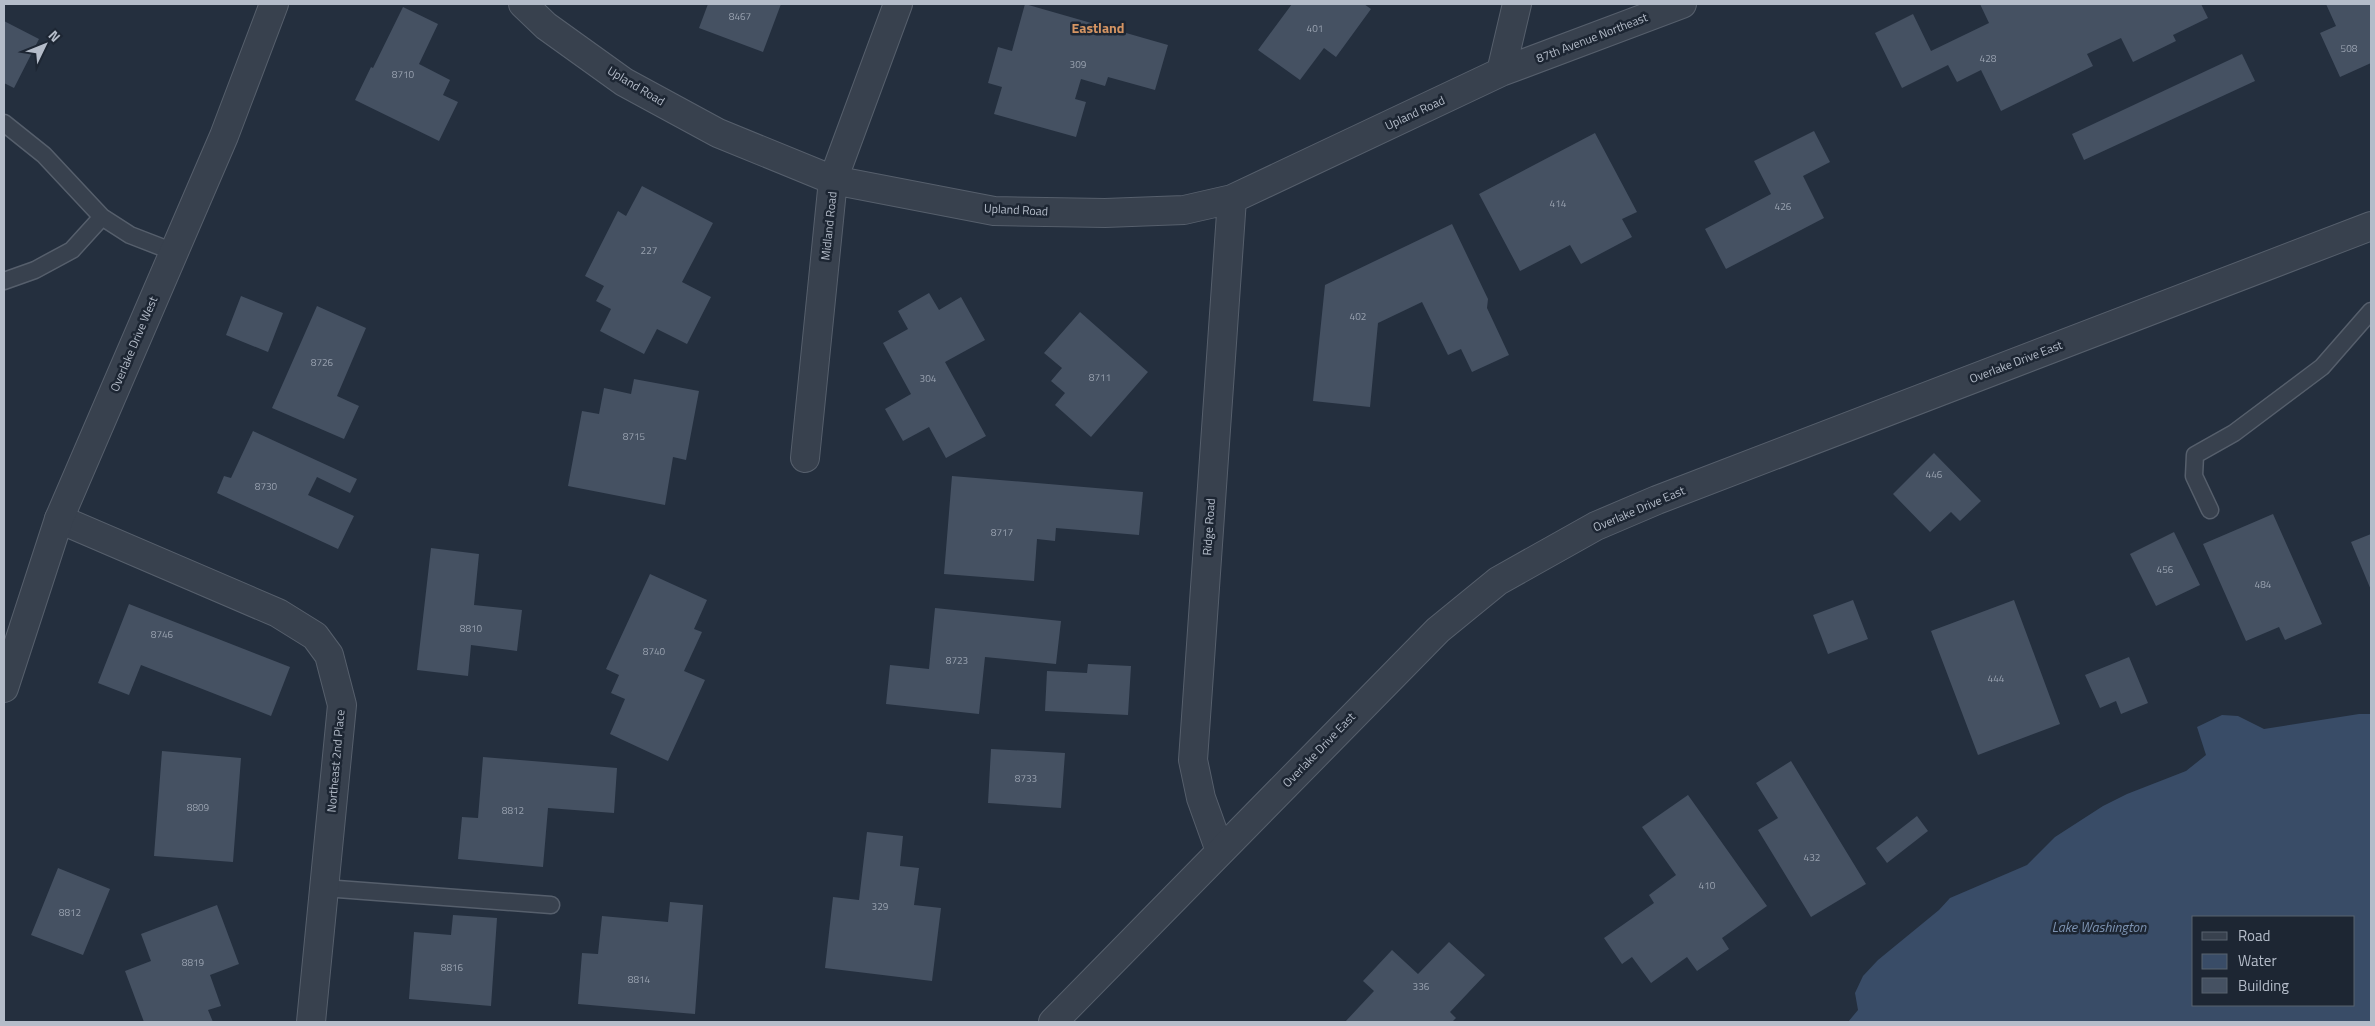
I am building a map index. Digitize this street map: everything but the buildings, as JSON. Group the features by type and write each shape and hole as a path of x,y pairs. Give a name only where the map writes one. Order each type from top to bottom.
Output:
{"street":[{"name":"Overlake Drive West","path":"4,688 59,519 224,136 274,4"},
{"name":"Upland Road","path":"523,4 546,26 624,82 718,133 833,180 994,211 1105,213 1184,210 1232,199 1501,72"},
{"name":"Midland Road","path":"805,458 833,180 898,4"},
{"path":"1501,72 1517,4"},
{"name":"87th Avenue Northeast","path":"1501,72 1682,4"},
{"name":"Ridge Road","path":"1220,851 1201,798 1193,760 1232,199"},
{"name":"Overlake Drive East","path":"1053,1022 1438,630 1498,581 1596,526 1713,478 2371,226"},
{"name":"Northeast 2nd Place","path":"59,519 278,613 315,636 329,655 342,705 311,1022"}],"lane":[{"path":"4,123 44,155 102,217 130,235 174,252"},
{"path":"4,281 36,270 72,250 102,217"},
{"path":"2210,510 2194,476 2195,455 2234,433 2322,367 2371,311"},
{"path":"324,888 551,904"}],"water":[{"name":"Lake Washington","path":"2359,714 2371,714 2371,1022 1848,1022 1858,1010 1855,993 1863,976 1878,960 1939,910 1950,898 2027,865 2055,837 2103,806 2127,794 2186,771 2206,755 2197,727 2222,715 2238,716 2264,729"}],"district":[{"name":"Eastland","path":"1098,28"}]}
